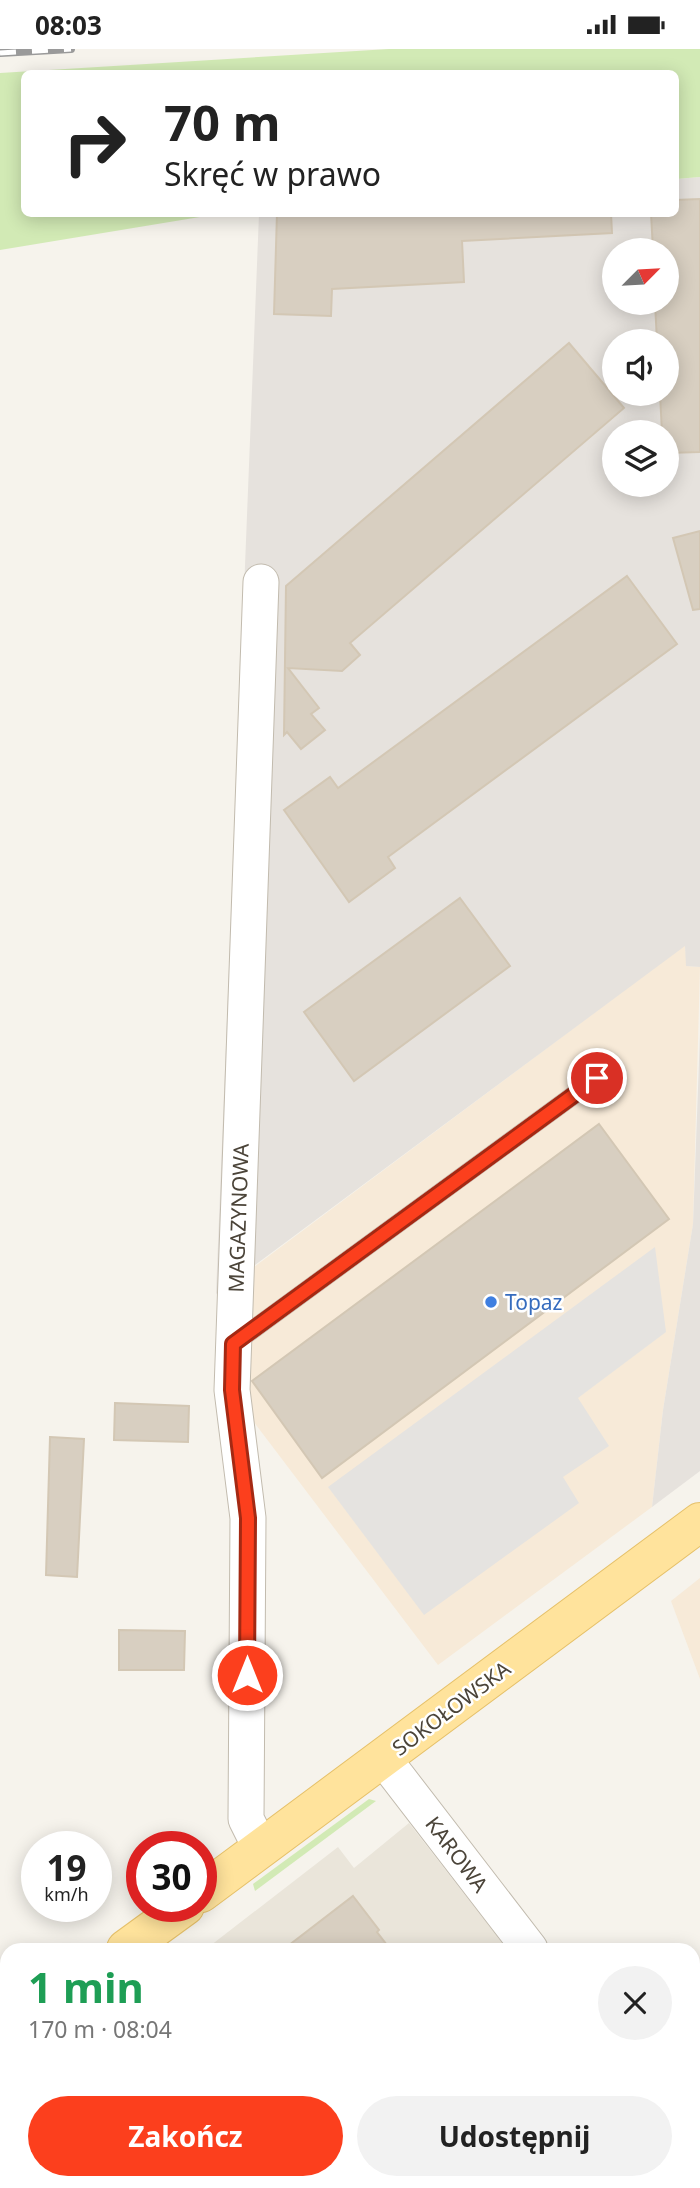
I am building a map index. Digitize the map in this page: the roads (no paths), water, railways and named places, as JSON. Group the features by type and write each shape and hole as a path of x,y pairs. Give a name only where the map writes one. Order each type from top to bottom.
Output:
{"main road":[{"name":"SOKOŁOWSKA","path":"217,1881 700,1523"},
{"path":"134,1943 162,1922"}],"street":[{"name":"MAGAZYNOWA","path":"261,582 232,1390 248,1518 246,1819 261,1849"},
{"name":"KAROWA","path":"383,1758 525,1943"}],"lane":[{"path":"233,1344 597,1078"}],"railway":[{"path":"0,53 71,49"}],"place":[{"name":"Topaz","path":"491,1302"}]}
